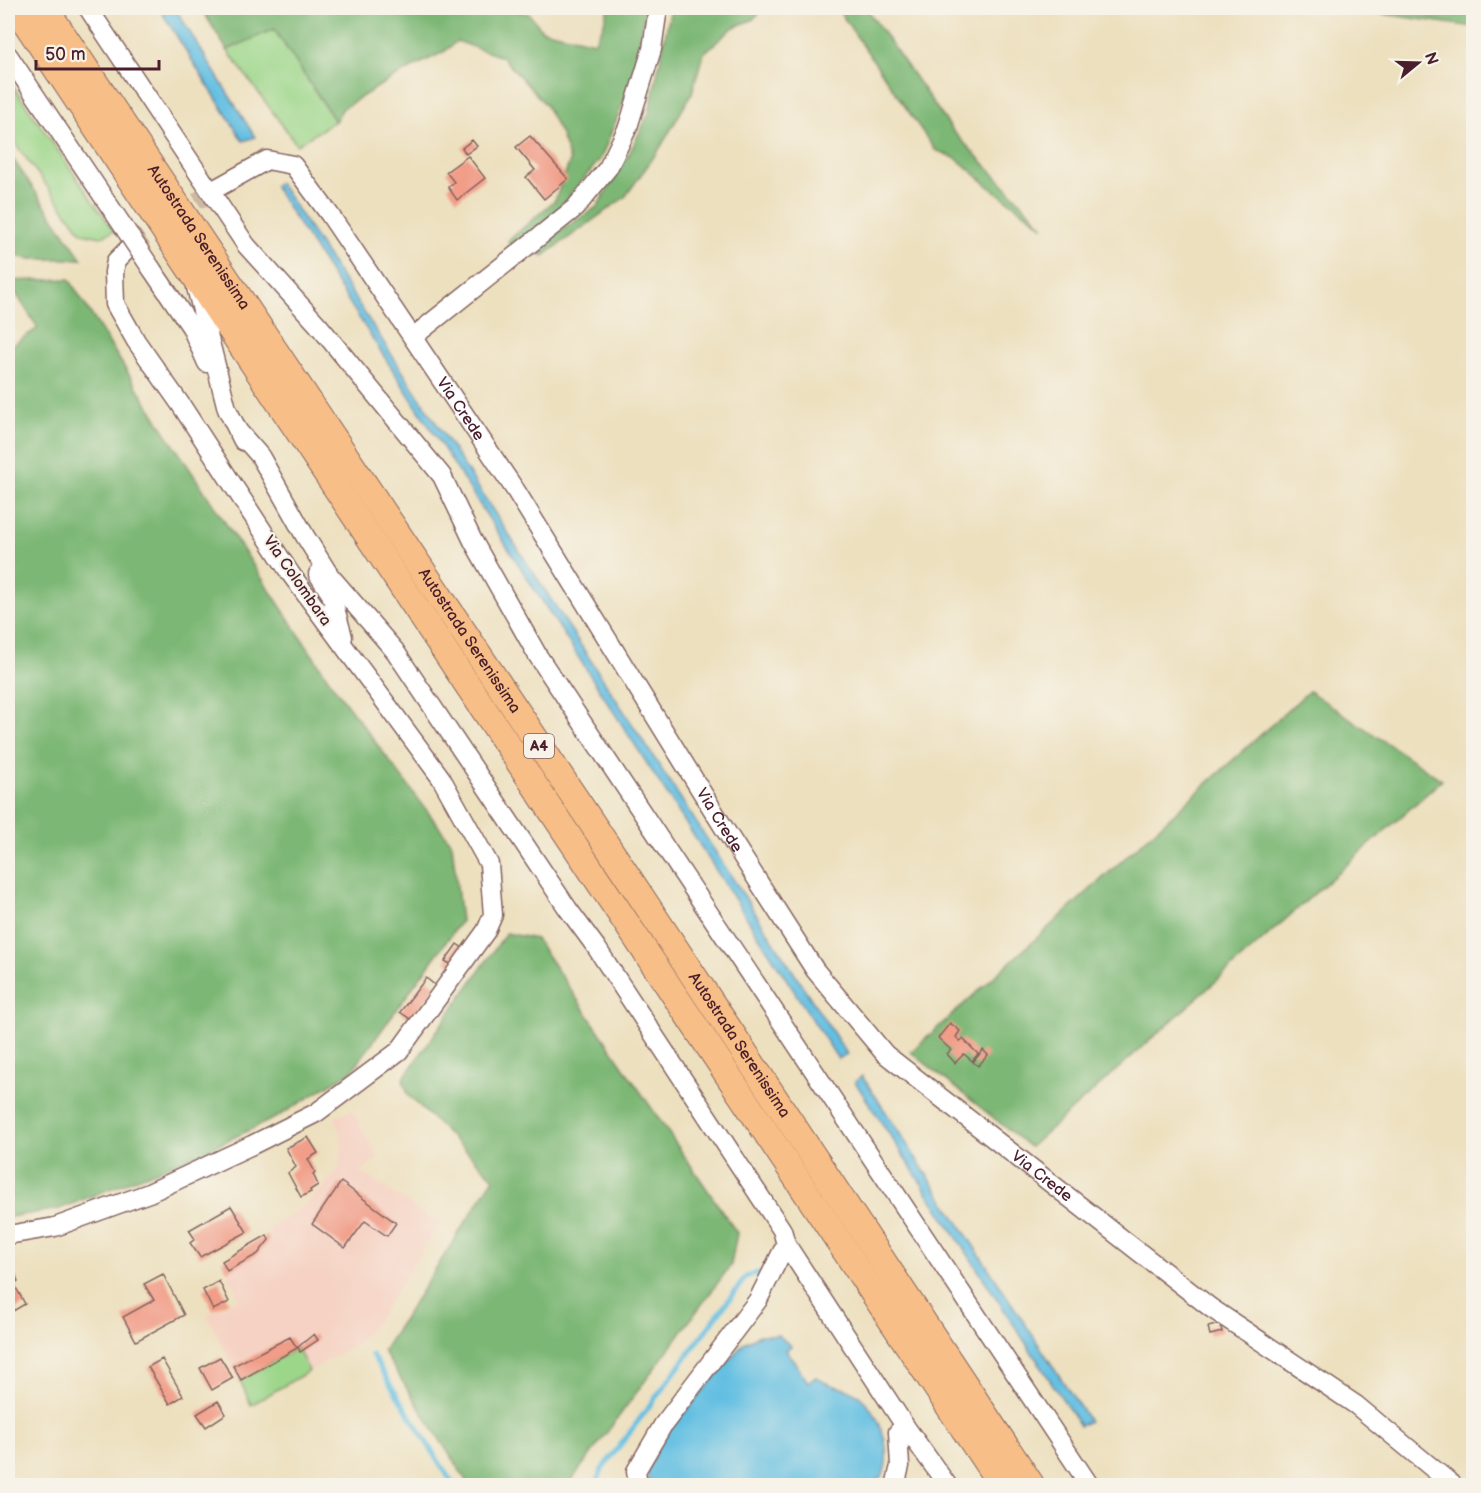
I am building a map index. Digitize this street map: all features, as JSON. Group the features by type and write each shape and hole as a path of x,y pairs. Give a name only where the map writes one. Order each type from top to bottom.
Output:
{"highway":[{"name":"Autostrada Serenissima","path":"16,8 1002,1485"},
{"name":"Autostrada Serenissima","path":"45,8 1032,1485"}],"street":[{"path":"88,8 246,245 319,326 442,476 473,541 538,656 1090,1485"},
{"path":"215,189 267,160 293,165 412,337 575,208 608,168 628,127 652,49 658,8"},
{"path":"8,55 128,240 151,268 191,327 227,409 278,511 331,594 346,649"},
{"name":"Via Colombara","path":"8,1235 55,1227 149,1193 316,1113 399,1051 486,932 493,915 489,864 441,778 290,573 181,405 136,341 115,304 116,261 128,240"},
{"path":"193,273 227,409"},
{"name":"Via Crede","path":"412,337 516,491 724,828 815,970 885,1054 1211,1308 1356,1405 1454,1485"},
{"path":"238,431 260,456 330,576 395,651 568,909 596,947 782,1230 786,1244 905,1426 948,1485"},
{"path":"638,1485 636,1471 663,1425 758,1300 786,1244"},
{"path":"896,1485 900,1466 898,1432 905,1426"}],"shaded area":[{"path":"352,1110 379,1159 361,1171 439,1224 377,1321 353,1346 309,1371 297,1348 240,1380 206,1315 239,1299 227,1271 258,1254 269,1240 269,1228 312,1199 338,1169 343,1144 335,1117"}],"green space":[{"path":"201,8 503,8 529,14 542,30 594,42 603,26 608,8 646,8 632,80 601,158 557,211 510,248 508,241 555,200 570,161 561,135 545,104 502,57 457,41 445,51 394,77 343,108 335,121 274,29 227,50"},
{"path":"671,8 765,8 752,20 734,27 703,54 692,93 660,148 625,197 543,256 537,251 563,229 597,207 629,154 649,113"},
{"path":"837,8 866,8 953,131 1044,227 992,189 957,159 935,150"},
{"path":"1341,8 1442,8 1473,12 1473,27"},
{"path":"274,29 335,121 297,145 227,50"},
{"path":"8,79 114,231 101,237 82,233 8,134"},
{"path":"8,152 82,259 29,259 8,254"},
{"path":"69,279 158,421 331,683 452,844 461,921 352,1071 277,1117 201,1153 59,1209 8,1217 8,348 38,328 8,281"},
{"path":"1309,691 1442,780 1030,1147 911,1052"},
{"path":"506,933 536,939 737,1233 731,1265 568,1485 469,1485 383,1351 494,1178 408,1095 403,1079"},
{"path":"297,1348 309,1371 251,1405 240,1380"}],"water":[{"path":"159,8 175,8 255,137 243,141"},
{"path":"279,183 847,1054 838,1059 274,186"},
{"path":"862,1076 1089,1421 1080,1426 855,1082"},
{"path":"759,1335 778,1335 791,1346 786,1350 808,1382 816,1377 821,1381 854,1392 865,1402 878,1420 885,1441 886,1462 880,1478 871,1485 648,1485 648,1470 661,1440 744,1343"}],"building":[{"path":"530,136 568,179 544,199 526,177 535,170 516,147"},
{"path":"472,140 477,146 466,154 462,148"},
{"path":"468,156 485,178 457,200 448,187 454,182 446,172"},
{"path":"457,944 464,949 452,965 445,961"},
{"path":"426,978 436,986 412,1020 400,1012"},
{"path":"950,1023 960,1031 956,1037 960,1041 963,1039 978,1054 972,1061 964,1054 955,1063 947,1054 951,1050 938,1038"},
{"path":"983,1050 988,1055 978,1066 973,1062"},
{"path":"308,1137 318,1153 308,1159 315,1172 313,1174 318,1185 301,1197 288,1173 296,1167 286,1148"},
{"path":"341,1182 396,1223 387,1236 365,1221 345,1248 312,1224"},
{"path":"231,1206 247,1232 200,1257 190,1243 195,1239 189,1230"},
{"path":"267,1235 269,1240 258,1254 227,1271 222,1261"},
{"path":"8,1261 18,1281 14,1284 25,1304 8,1314"},
{"path":"163,1274 184,1315 136,1341 123,1317 154,1300 144,1284"},
{"path":"219,1281 229,1302 213,1310 203,1290"},
{"path":"1220,1324 1222,1332 1210,1335 1208,1327"},
{"path":"314,1334 318,1340 300,1352 298,1347"},
{"path":"290,1337 297,1348 241,1380 233,1366"},
{"path":"220,1357 233,1378 212,1390 200,1368"},
{"path":"162,1359 183,1396 170,1404 148,1367"},
{"path":"218,1401 226,1414 206,1427 197,1414"}],"waterway":[{"path":"597,1486 600,1472 746,1277 756,1273 766,1273"},
{"path":"372,1355 454,1486"}],"tunnel":[{"path":"130,247 215,189"}]}
